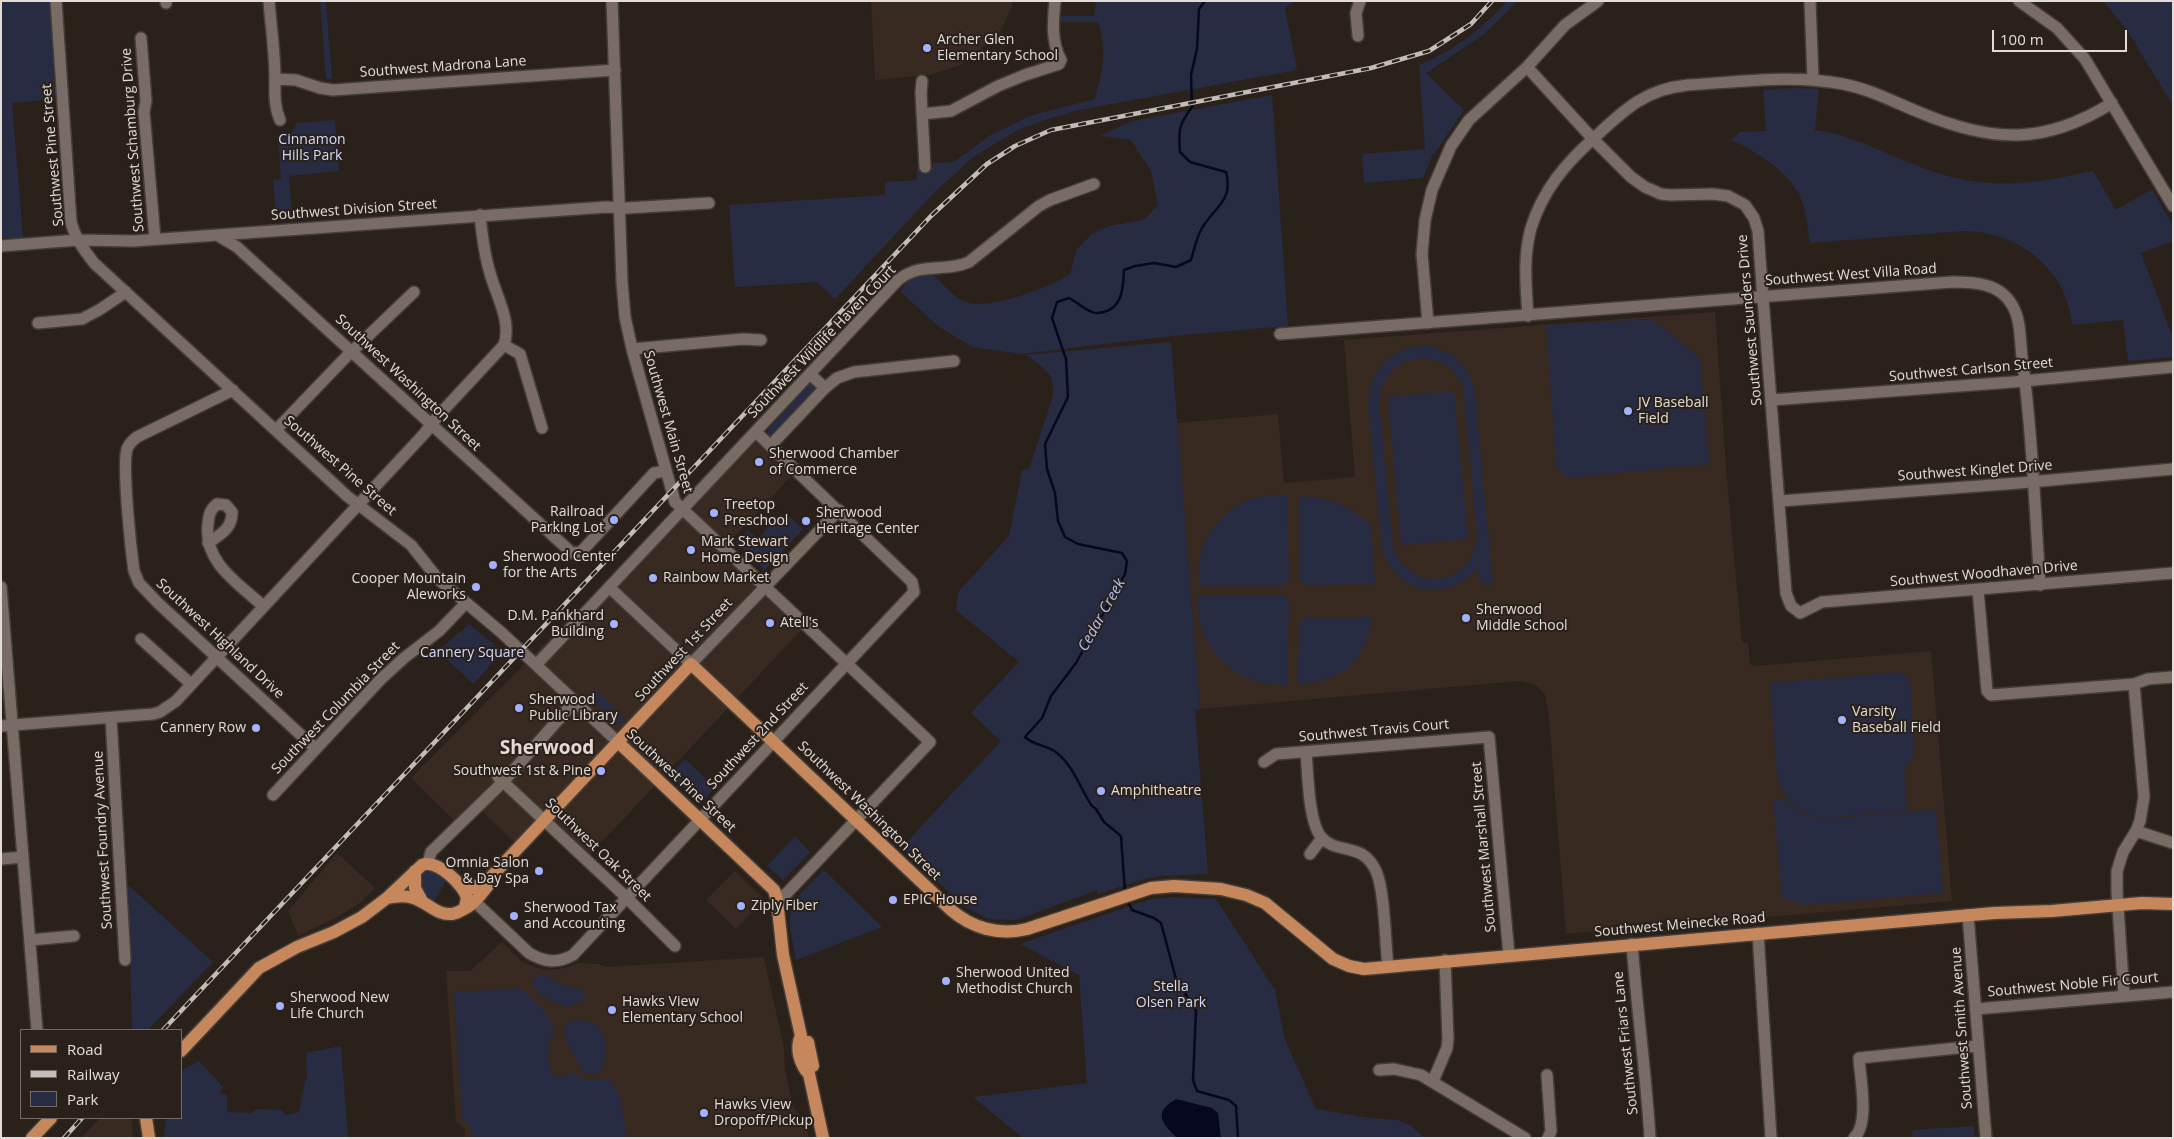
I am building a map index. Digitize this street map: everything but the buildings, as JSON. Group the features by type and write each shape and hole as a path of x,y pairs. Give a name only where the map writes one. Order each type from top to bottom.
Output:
{"main road":[{"name":"Southwest Washington Street","path":"691,664 951,910 967,922 997,931 1021,931 1144,890 1163,886 1214,889"},
{"name":"Southwest 1st Street","path":"463,888 474,888 490,878 691,664"},
{"name":"Southwest Pine Street","path":"618,742 771,886 777,900"},
{"path":"183,1047 260,968 296,947 334,932 355,921 387,898 415,871 428,863 436,865 463,888 469,904 459,912 449,914 405,895 387,898"},
{"path":"415,871 416,888 422,901"},
{"name":"Southwest 1st Street","path":"469,904 490,883 490,878"},
{"name":"Southwest Meinecke Road","path":"1214,889 1246,895 1265,903 1328,955 1342,964 1364,969 1445,960 1968,915 2052,911 2118,905 2173,904"},
{"path":"777,900 783,955 804,1039 798,1043 802,1068 811,1070 823,1138"},
{"path":"32,1138 50,1119"},
{"path":"146,1119 149,1138"},
{"path":"155,1119 155,1138"}],"street":[{"name":"Southwest Pine Street","path":"56,1 71,222 78,240 94,263 347,496 411,546 438,579 536,664 618,742"},
{"path":"269,1 275,79 275,108 280,120"},
{"name":"Southwest Main Street","path":"612,1 623,299 632,349 673,500 930,742 857,820"},
{"path":"922,114 951,112 992,89 1025,75 1059,64 1061,60 1057,52 1054,35 1055,1"},
{"path":"1358,36 1356,12 1360,1"},
{"path":"1428,323 1422,245 1429,202 1436,177 1451,146 1469,120 1527,67 1566,24 1598,1"},
{"path":"1810,1 1813,79"},
{"path":"2019,1 2048,21 2077,48 2093,69 2173,206"},
{"name":"Southwest Schamburg Drive","path":"141,38 146,101 144,112 155,239"},
{"name":"Southwest Saunders Drive","path":"1527,67 1593,139 1631,177 1652,191 1680,196 1721,194 1745,205 1757,224 1786,593 1791,606 1800,613"},
{"name":"Southwest Madrona Lane","path":"275,79 296,80 333,90 615,70"},
{"path":"1528,316 1526,260 1531,230 1547,190 1557,175 1593,139 1628,106 1645,96 1670,88 1766,80 1813,79 1855,87 1959,127 1998,136 2054,130 2081,120 2112,103"},
{"path":"922,81 925,167"},
{"name":"Southwest Wildlife Haven Court","path":"536,664 906,274 921,268 957,266 969,262 1040,206 1050,200 1094,184"},
{"name":"Southwest Division Street","path":"1,246 78,240 124,241 385,221 450,219 480,215 606,207 619,208 709,203"},
{"path":"7,726 146,716 160,712 176,701 359,504 504,345 506,337 504,316 490,274 483,243 480,215"},
{"name":"Southwest Washington Street","path":"217,235 237,247 572,553 578,553 654,473 665,471"},
{"name":"Southwest West Villa Road","path":"1280,334 1952,282 1973,282 1993,287 2013,305 2017,320 2025,380 2040,585"},
{"path":"38,323 82,319 126,292"},
{"path":"276,430 414,292"},
{"path":"632,349 743,339 760,340"},
{"path":"504,345 520,354 542,428"},
{"path":"770,445 837,378 854,372 954,361"},
{"name":"Southwest Carlson Street","path":"1771,400 2173,367"},
{"path":"810,374 825,388"},
{"name":"Southwest Highland Drive","path":"233,390 137,437 130,444 126,456 133,561 136,578 158,603 316,749"},
{"path":"756,432 838,510"},
{"name":"Southwest Kinglet Drive","path":"1780,501 2033,482 2173,469"},
{"name":"Southwest 1st Street","path":"691,664 838,510"},
{"name":"Southwest 2nd Street","path":"469,904 539,959 565,960 580,949 912,595 915,589 912,582 838,510"},
{"path":"208,542 210,551 220,565 263,606"},
{"name":"Southwest Woodhaven Drive","path":"1800,613 1822,602 2040,585 2173,572"},
{"name":"Southwest Washington Street","path":"609,587 691,664"},
{"path":"1,588 7,726 23,857 37,1029"},
{"path":"1978,590 1988,694 1996,696 2134,684 2148,679 2173,677"},
{"name":"Southwest Columbia Street","path":"273,795 395,666 438,631 465,604"},
{"path":"140,639 191,684"},
{"path":"2124,996 2117,883 2119,862 2136,831 2144,797 2134,684"},
{"path":"428,863 431,852 575,701"},
{"name":"Southwest Foundry Avenue","path":"112,718 125,960"},
{"name":"Southwest Travis Court","path":"1264,762 1276,754 1489,737"},
{"name":"Southwest Marshall Street","path":"1489,737 1509,955"},
{"path":"1306,752 1313,818 1322,838 1336,846 1355,850 1367,858 1376,871 1380,886 1388,966"},
{"name":"Southwest Oak Street","path":"501,779 675,946"},
{"path":"777,900 787,893 857,820"},
{"path":"2136,831 2173,843"},
{"path":"1310,854 1322,838"},
{"path":"1,859 23,857"},
{"name":"Southwest Smith Avenue","path":"1968,915 1976,1009 1977,1046 1986,1138"},
{"path":"1758,933 1772,1138"},
{"path":"30,940 74,936"},
{"name":"Southwest Friars Lane","path":"1632,944 1650,1138"},
{"path":"1433,1081 1447,1048 1448,1039 1445,960"},
{"name":"Southwest Noble Fir Court","path":"1976,1009 2173,992"},
{"path":"1854,1138 1859,1134 1863,1118 1859,1058 1977,1046"},
{"path":"1380,1070 1407,1071 1433,1081 1525,1138"},
{"path":"1547,1076 1551,1130 1548,1138"}],"shaded area":[{"name":"Archer Glen Elementary School","path":"871,1 1013,1 1000,32 961,65 930,75 875,80"},
{"name":"Sherwood Middle School","path":"1715,312 1726,468 1742,643 1748,643 1750,664 1755,666 1931,651 1952,901 1733,920 1713,917 1612,925 1607,930 1566,934 1549,718 1545,694 1536,685 1520,681 1200,709 1177,423 1278,414 1284,483 1355,477 1344,340"},
{"path":"760,427 797,470 724,548 806,625 586,859 545,820 519,847 478,807 459,825 411,778"},
{"path":"337,853 375,888 360,903 337,917 298,936 288,911"},
{"path":"735,871 764,899 736,929 706,900"},
{"name":"Hawks View Elementary School","path":"502,942 522,962 541,969 551,970 565,968 577,963 599,964 605,967 764,957 784,1048 785,1070 793,1107 806,1122 809,1138 465,1138 465,1129 456,1121 446,971 470,971"},
{"path":"1176,1099 1212,1108 1218,1113 1221,1138 1177,1138 1162,1118 1164,1108"},
{"path":"99,1119 132,1119 133,1138 81,1138"}],"green space":[{"path":"1,1 50,1 55,99 12,103 23,239 1,238"},
{"path":"320,1 326,1 332,79 326,79"},
{"path":"1096,1 1295,1 1285,8 1297,70 1079,110 1047,119 1016,131 973,157 933,194 835,299 817,282 735,287 729,205 885,195 885,182 917,180 917,168 933,167 933,163 954,162 989,136 1030,116 1094,99 1103,61 1103,42 1099,23 1061,22 1060,16 1094,16"},
{"path":"1507,1 1518,1 1483,35 1426,73 1464,110 1432,157 1423,178 1364,183 1362,154 1425,149 1419,65 1444,53 1478,30"},
{"path":"2103,1 2173,1 2173,106 2127,30"},
{"path":"1819,89 1815,130 1838,134 1931,171 1973,181 2012,183 2031,182 2093,171 2116,210 2152,189 2173,226 2173,241 2141,253 2173,338 2173,357 2128,361 2123,320 2072,325 2068,305 2061,287 2050,271 2037,257 2021,246 2003,238 1984,233 1964,231 1810,243 1804,207 1800,196 1793,186 1775,167 1753,151 1731,140 1740,132 1766,131 1763,90"},
{"path":"1272,95 1288,326 1171,336 1021,354 972,347 938,326 901,292 909,280 932,274 961,300 972,303 985,303 1017,297 1060,280 1070,274 1077,249 1092,234 1109,226 1144,220 1158,205 1151,171 1131,140 1100,136 1132,121"},
{"name":"Cinnamon Hills Park","path":"335,120 339,171 289,176 292,217 276,218 273,180 281,179 278,139 291,134 297,123"},
{"name":"JV Baseball Field","path":"1652,319 1700,358 1709,464 1567,478 1556,467 1546,325"},
{"path":"1171,342 1200,709 1195,710 1208,874 1160,876 1144,879 1098,894 1097,890 1016,920 988,919 963,906 903,846 1001,741 971,713 1019,662 956,610 958,594 961,589 1009,536 1022,470 1029,469 1053,396 1052,382 1047,371 1026,355"},
{"path":"1427,346 1450,354 1462,364 1474,386 1493,584 1481,585 1479,567 1467,579 1453,586 1439,590 1425,590 1412,586 1400,578 1390,566 1382,550 1368,405 1369,392 1377,371 1384,362 1403,350","holes":["1416,359 1433,359 1449,368 1457,377 1463,389 1477,533 1474,551 1466,564 1455,573 1441,578 1427,578 1414,573 1402,563 1393,547 1379,404 1382,385 1399,365"]},
{"path":"810,383 819,391 771,438 768,434 768,429"},
{"path":"1454,391 1468,539 1401,545 1388,397"},
{"path":"1287,495 1289,580 1282,586 1199,585 1199,565 1202,550 1213,528 1221,519 1230,511 1252,499 1263,496"},
{"path":"1300,496 1338,503 1371,525 1375,584 1305,585 1299,579"},
{"path":"787,514 803,529 765,570 736,542 748,530 758,539 779,515"},
{"path":"1284,595 1289,601 1287,685 1267,684 1253,680 1232,669 1214,652 1199,620 1198,596"},
{"path":"1306,617 1372,618 1363,647 1349,667 1327,679 1297,684 1300,622"},
{"name":"Cannery Square","path":"469,624 503,652 473,684 438,651"},
{"name":"Varsity Baseball Field","path":"1901,672 1910,680 1914,757 1904,769 1907,811 1823,818 1807,814 1793,805 1783,792 1777,777 1770,683"},
{"path":"595,689 625,718 619,725 588,697"},
{"path":"685,759 715,788 701,804 670,774"},
{"path":"1785,799 1803,814 1823,819 1936,810 1943,893 1806,905 1782,897 1773,800"},
{"path":"795,836 810,852 783,880 767,866"},
{"path":"430,870 435,871 446,881 434,901 426,896 420,882 423,873"},
{"path":"824,870 882,927 796,960 790,928 791,909 801,893"},
{"path":"128,885 213,962 149,1029 132,1029"},
{"name":"Stella Olsen Park","path":"1172,897 1216,899 1275,990 1285,1040 1316,1109 1370,1118 1398,1120 1411,1126 1425,1138 1023,1138 973,1097 1087,1083 1079,975 1020,944 1147,900"},
{"path":"542,974 570,988 581,988 586,1000 566,1007 540,996 531,981"},
{"path":"521,988 541,1008 553,1025 554,1032 548,1044 547,1052 553,1075 559,1078 571,1072 587,1080 610,1080 620,1097 627,1138 472,1138 471,1127 462,1118 454,992"},
{"path":"579,1020 597,1026 603,1036 606,1052 605,1059 600,1071 595,1074 588,1074 582,1070 564,1034 566,1025"},
{"path":"341,1046 348,1138 164,1138 166,1119 182,1119 182,1070 199,1061 223,1087 219,1093 227,1094 227,1112 252,1113 256,1109 282,1110 285,1115 299,1112 307,1077 306,1053"},
{"path":"1974,1126 1975,1138 1913,1138 1912,1130"}],"waterway":[{"name":"Cedar Creek","path":"1125,892 1121,836 1104,822 1063,759 1053,750 1025,737 1042,718 1051,696 1076,663 1125,574 1127,561 1122,553 1078,544 1065,537 1058,521 1055,493 1047,469 1045,444 1068,397 1066,359 1052,318 1057,302 1069,298 1094,313 1101,313 1115,306 1121,296 1124,270 1154,263 1176,267 1191,260 1201,230 1225,197 1228,182 1226,172 1190,162 1180,152 1180,128 1192,107 1191,75 1197,49 1199,9 1205,1"},
{"name":"Cedar Creek","path":"1127,900 1132,910 1154,918 1161,923 1176,979 1196,1011 1193,1080 1197,1091 1229,1100 1236,1106 1238,1138"}],"railway":[{"path":"164,1029 931,216 987,164 1015,146 1051,130 1371,68 1429,51 1471,24 1492,1"},
{"path":"64,1138 81,1119"}],"place":[{"name":"Archer Glen Elementary School","path":"927,48"},
{"name":"JV Baseball Field","path":"1628,411"},
{"name":"Sherwood Chamber of Commerce","path":"759,462"},
{"name":"Treetop Preschool","path":"714,513"},
{"name":"Railroad Parking Lot","path":"614,520"},
{"name":"Sherwood Heritage Center","path":"806,521"},
{"name":"Mark Stewart Home Design","path":"691,550"},
{"name":"Sherwood Center for the Arts","path":"493,565"},
{"name":"Rainbow Market","path":"653,578"},
{"name":"Cooper Mountain Aleworks","path":"476,587"},
{"name":"Sherwood Middle School","path":"1466,618"},
{"name":"Atell's","path":"770,623"},
{"name":"D.M. Pankhard Building","path":"614,624"},
{"name":"Sherwood Public Library","path":"519,708"},
{"name":"Varsity Baseball Field","path":"1842,720"},
{"name":"Cannery Row","path":"256,728"},
{"name":"Southwest 1st & Pine","path":"601,771"},
{"name":"Amphitheatre","path":"1101,791"},
{"name":"Omnia Salon & Day Spa","path":"539,871"},
{"name":"EPIC House","path":"893,900"},
{"name":"Ziply Fiber","path":"741,906"},
{"name":"Sherwood Tax and Accounting","path":"514,916"},
{"name":"Sherwood United Methodist Church","path":"946,981"},
{"name":"Sherwood New Life Church","path":"280,1006"},
{"name":"Hawks View Elementary School","path":"612,1010"},
{"name":"Hawks View Dropoff/Pickup","path":"704,1113"}],"district":[{"name":"Sherwood","path":"547,749"}]}
